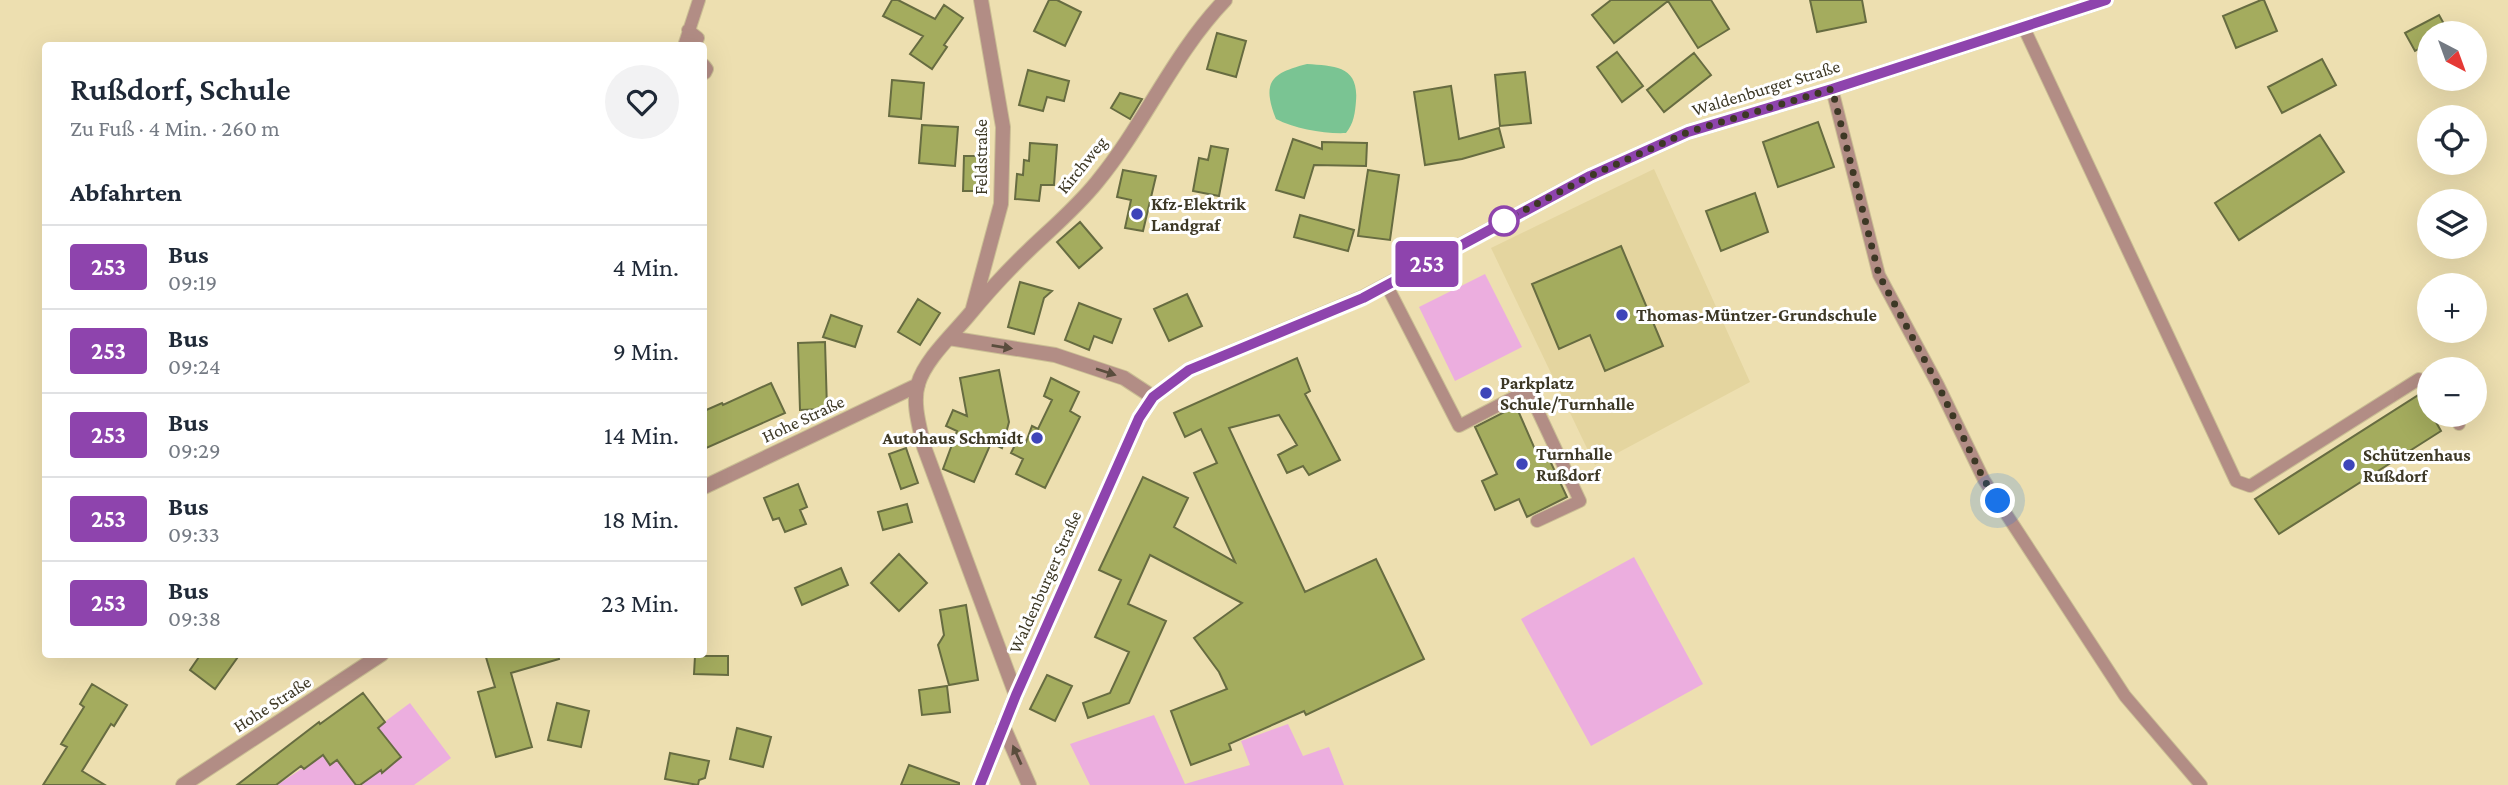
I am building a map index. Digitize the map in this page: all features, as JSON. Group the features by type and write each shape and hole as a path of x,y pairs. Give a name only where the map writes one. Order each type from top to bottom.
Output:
{"main road":[{"name":"Waldenburger Straße","path":"980,785 1016,695 1133,429 1153,397 1189,370 1387,286 1590,176 1688,132 1832,89 2106,0"}],"street":[{"name":"Feldstraße","path":"972,311 1000,204 1003,127 981,0"},
{"name":"Kirchweg","path":"1016,695 924,447 917,417 918,385 935,355 972,311 1096,183 1143,118 1194,37 1225,0"},
{"path":"949,338 1055,355 1124,377 1153,397"},
{"name":"Hohe Straße","path":"707,485 918,385"},
{"name":"Hohe Straße","path":"183,785 376,658"},
{"path":"1003,726 1030,785"}],"lane":[{"path":"685,42 699,0"},
{"path":"2023,26 2236,481 2250,486 2417,380"},
{"path":"688,30 698,38 696,42"},
{"path":"1832,89 1879,275 1938,385 1984,480 2125,696 2201,785"},
{"path":"1387,286 1459,426 1528,390 1580,501 1537,521"}],"shaded area":[{"path":"1307,64 1336,67 1349,74 1354,81 1355,110 1346,133 1310,130 1276,119 1270,96 1273,81 1285,71"},
{"name":"Thomas-Müntzer-Grundschule","path":"1654,169 1750,382 1595,465 1491,248"},
{"path":"1485,274 1522,347 1455,381 1419,307"},
{"path":"1634,557 1703,684 1591,746 1521,619"},
{"path":"410,703 451,758 414,785 277,785 323,755 351,747"},
{"path":"1154,715 1185,784 1250,765 1241,741 1288,724 1303,756 1329,747 1344,785 1090,785 1070,744"}],"building":[{"path":"892,0 898,0 935,19 944,5 963,18 944,45 947,47 932,69 910,54 923,36 883,16"},
{"path":"1049,0 1057,0 1081,12 1065,46 1034,31"},
{"path":"1611,0 1711,0 1729,29 1698,48 1668,1 1614,43 1592,15"},
{"path":"1810,0 1862,0 1866,22 1817,32"},
{"path":"2264,0 2277,31 2236,48 2223,16"},
{"path":"2439,15 2442,21 2428,21"},
{"path":"2417,27 2417,50 2415,51 2405,33"},
{"path":"1217,33 1246,41 1236,77 1207,69"},
{"path":"1617,52 1643,86 1622,102 1597,67"},
{"path":"1694,53 1711,75 1664,112 1647,90"},
{"path":"2322,59 2336,85 2282,113 2268,87"},
{"path":"1028,70 1069,81 1064,101 1047,97 1043,111 1019,105"},
{"path":"1525,72 1531,123 1500,126 1495,75"},
{"path":"892,80 924,83 921,119 889,116"},
{"path":"1451,86 1459,139 1499,128 1504,147 1462,159 1425,165 1414,92"},
{"path":"1120,93 1142,99 1130,119 1111,108"},
{"path":"1818,122 1834,167 1778,187 1763,142"},
{"path":"922,125 958,127 955,166 919,163"},
{"path":"2320,135 2344,172 2239,240 2215,203"},
{"path":"1293,139 1322,149 1322,142 1367,143 1366,166 1314,165 1304,198 1276,190"},
{"path":"1030,143 1057,145 1054,185 1041,185 1039,201 1015,199 1017,174 1023,175 1024,160 1029,161"},
{"path":"1211,146 1228,149 1219,196 1193,191 1199,158 1208,160"},
{"path":"964,156 987,156 986,191 963,191"},
{"name":"Kfz-Elektrik Landgraf","path":"1123,170 1156,176 1143,231 1125,228 1131,200 1117,197"},
{"path":"1368,170 1399,175 1390,240 1358,236"},
{"path":"1755,193 1768,232 1721,251 1706,211"},
{"path":"1300,215 1354,230 1348,251 1294,237"},
{"path":"1080,222 1102,248 1079,268 1057,242"},
{"path":"1621,246 1663,346 1605,371 1590,335 1559,349 1532,284"},
{"path":"1020,282 1052,291 1044,298 1034,334 1008,327"},
{"path":"1187,294 1202,326 1169,341 1154,309"},
{"path":"918,299 940,313 920,345 898,332"},
{"path":"1079,303 1121,319 1112,343 1094,336 1089,350 1065,340"},
{"path":"831,315 862,326 855,347 823,337"},
{"path":"825,342 827,409 800,410 798,343"},
{"path":"1297,358 1310,391 1305,394 1340,460 1309,475 1303,466 1287,473 1278,455 1297,445 1279,415 1229,428 1305,592 1376,559 1424,659 1306,715 1304,711 1229,744 1231,750 1191,765 1171,711 1227,689 1219,672 1194,638 1242,603 1150,555 1128,604 1166,621 1129,703 1088,718 1083,703 1110,693 1129,652 1095,637 1121,580 1099,570 1143,477 1188,498 1174,527 1235,562 1194,473 1217,463 1201,429 1185,437 1174,413"},
{"path":"999,370 1009,422 1002,448 991,443 974,482 943,469 957,431 946,426 953,410 967,416 960,378"},
{"name":"Autohaus Schmidt","path":"1051,378 1079,392 1070,411 1080,417 1045,488 1016,474 1023,459 1011,453 1018,439 1026,442 1032,426 1038,429 1052,400 1044,396"},
{"path":"771,383 785,413 707,448 707,410 722,403 723,405"},
{"name":"Schützenhaus Rußdorf","path":"2417,396 2417,427 2439,427 2441,431 2279,534 2255,499"},
{"name":"Turnhalle Rußdorf","path":"1516,406 1537,454 1545,450 1567,497 1527,517 1519,499 1495,510 1482,481 1497,474 1475,427"},
{"path":"906,448 918,483 901,489 889,454"},
{"path":"798,484 807,507 800,510 806,524 785,532 779,518 773,520 764,498"},
{"path":"907,504 912,522 883,530 878,512"},
{"path":"899,554 927,583 899,611 871,583"},
{"path":"841,568 848,585 802,605 795,588"},
{"path":"966,605 978,680 949,685 938,645 944,635 940,610"},
{"path":"728,656 728,675 694,674 695,658"},
{"path":"198,658 237,658 215,689 190,670"},
{"path":"486,658 559,658 511,673 532,747 496,757 478,692 495,687"},
{"path":"1047,675 1072,686 1055,721 1030,709"},
{"path":"92,684 127,705 114,726 111,724 82,771 105,785 43,785 67,747 61,744 84,707 80,704"},
{"path":"947,686 950,712 922,715 919,690"},
{"path":"363,693 385,722 378,728 401,757 382,773 381,770 356,785 337,760 330,765 323,755 304,769 301,766 276,785 237,785 319,722 320,724"},
{"path":"557,703 589,711 581,747 548,740"},
{"path":"737,728 771,737 763,767 730,759"},
{"path":"670,753 709,761 705,778 699,780 698,785 665,779"},
{"path":"909,765 959,783 959,785 901,785"}],"bus line":[{"name":"253","path":"980,785 1016,695 1139,418 1153,397 1189,370 1363,298 1590,176 1688,132 1832,89 2106,0"}],"place":[{"name":"Kfz-Elektrik Landgraf","path":"1137,214"},
{"name":"Thomas-Müntzer-Grundschule","path":"1622,315"},
{"name":"Parkplatz Schule/Turnhalle","path":"1486,393"},
{"name":"Autohaus Schmidt","path":"1037,438"},
{"name":"Turnhalle Rußdorf","path":"1522,464"},
{"name":"Schützenhaus Rußdorf","path":"2349,465"}],"route":[{"path":"1504,221 1590,176 1688,132 1832,89 1879,275 1938,385 1984,480 1998,501"}]}
